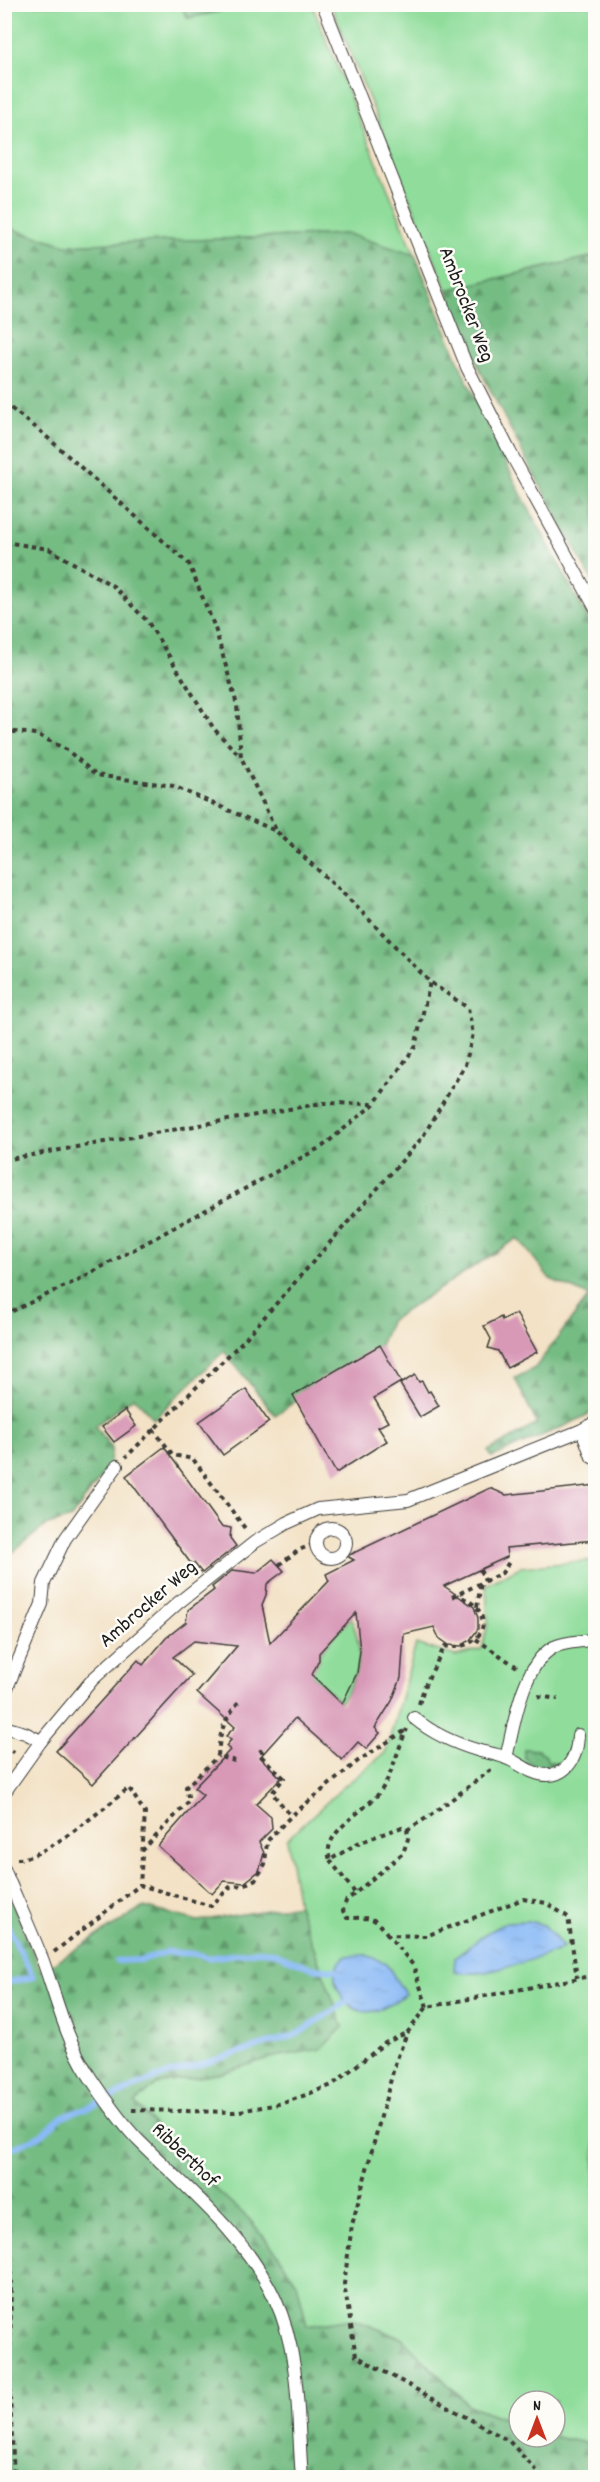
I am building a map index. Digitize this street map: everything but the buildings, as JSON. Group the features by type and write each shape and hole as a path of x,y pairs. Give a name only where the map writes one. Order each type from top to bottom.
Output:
{"lane":[{"name":"Ambrocker Weg","path":"323,4 467,367 510,452 596,609"},
{"name":"Ambrocker Weg","path":"4,1793 42,1741 93,1679 178,1603 255,1542 286,1523 318,1509 408,1500 582,1430 596,1422"},
{"path":"582,1430 592,1457 596,1459"},
{"path":"4,1695 42,1604 44,1583 65,1539 117,1466"},
{"path":"334,1528 336,1506"},
{"path":"334,1528 345,1535 350,1551 329,1558 318,1550 316,1543 321,1531 334,1528"},
{"path":"506,1758 517,1710 530,1676 545,1653 556,1646 596,1639"},
{"path":"414,1718 431,1732 477,1750 506,1758 532,1772 553,1774 563,1771 576,1757 578,1735"},
{"path":"4,1727 42,1741"},
{"name":"Ribberthof","path":"4,1869 43,1961 66,2032 86,2071 111,2109 136,2138 217,2216 254,2260 276,2300 290,2346 296,2390 302,2478"}],"path":[{"path":"4,403 56,445 189,564 214,628 237,705 241,757"},
{"path":"4,542 49,549 113,586 148,622 214,729 241,757 276,831"},
{"path":"4,731 36,734 68,750 96,775 173,786 276,831 348,898 430,982 468,1008 473,1034 465,1065 422,1138 245,1339 117,1466"},
{"path":"4,1315 78,1280 323,1146 374,1104 415,1047 430,982"},
{"path":"4,1160 323,1102 374,1104"},
{"path":"153,1430 173,1455 193,1459 255,1542"},
{"path":"279,1565 299,1550 316,1543"},
{"path":"452,1598 502,1573 509,1562"},
{"path":"414,1718 425,1685 445,1646 462,1648 476,1638 480,1631 481,1617 477,1607 483,1582 480,1570"},
{"path":"457,1595 477,1607"},
{"path":"476,1638 530,1676"},
{"path":"142,1851 189,1801 186,1787 218,1756 220,1733 226,1718 241,1699"},
{"path":"140,1885 211,1906 230,1887 244,1885 256,1879 265,1864 267,1840 291,1816 358,1761 406,1730 382,1790 337,1833 328,1845 327,1852 330,1860 355,1893"},
{"path":"260,1749 262,1752 260,1755 284,1778 272,1793 291,1816"},
{"path":"218,1756 235,1761"},
{"path":"407,1830 431,1815 506,1758"},
{"path":"16,1859 27,1860 63,1837 129,1788 145,1814 140,1885 43,1961"},
{"path":"330,1860 358,1843 402,1827 407,1830 409,1836 403,1852 346,1901 343,1911 347,1918 368,1917 380,1922 413,1965 427,2007"},
{"path":"388,1935 426,1936 523,1899 546,1903 568,1917 577,1978"},
{"path":"543,2478 508,2441 356,2356 344,2284 352,2224 395,2064 407,2033 427,2007 596,1975"},
{"path":"111,2109 234,2112 284,2103 332,2085 385,2043 407,2033"},
{"path":"4,2226 11,2260 10,2397 15,2478"}],"green space":[{"path":"4,5 180,5 188,18 217,12 235,5 312,5 415,255 348,234 66,245 5,227"},
{"path":"180,5 235,5 217,12 188,18"},
{"path":"331,5 595,5 595,256 447,290"},
{"path":"5,227 66,245 348,234 415,255 463,372 518,488 595,632 595,1411 492,1457 488,1451 537,1424 515,1378 535,1368 589,1296 550,1279 518,1238 391,1320 380,1345 275,1415 224,1351 154,1419 134,1397 95,1426 112,1448 109,1466 71,1518 45,1526 5,1559"},
{"path":"596,256 595,586 480,370 447,290"},
{"path":"595,1560 595,2445 567,2439 567,2389 507,2389 507,2420 468,2405 402,2338 352,2319 307,2326 297,2283 277,2253 249,2219 190,2166 135,2103 157,2084 222,2073 269,2058 342,2027 298,1905 287,1839 341,1789 386,1752 416,1644 456,1656 482,1649 488,1623 486,1585 520,1567"},
{"path":"351,1618 358,1641 359,1662 353,1681 340,1702 311,1674 319,1660 319,1653"},
{"path":"524,1749 538,1750 546,1755 547,1761 562,1764 552,1769 542,1769 524,1757"},
{"path":"4,1884 41,1971 144,1907 198,1921 298,1905 343,2027 321,2049 269,2058 222,2073 157,2084 135,2103 190,2166 249,2219 277,2253 297,2283 307,2326 352,2319 402,2338 468,2405 507,2420 507,2449 567,2449 567,2439 595,2445 595,2477 5,2477"}],"water":[{"path":"528,1921 544,1925 563,1947 555,1952 504,1968 476,1973 454,1971 455,1958 488,1932 507,1922"},
{"path":"366,1955 386,1963 405,1994 390,2005 367,2012 350,2005 337,1988 335,1981 336,1968 345,1956"}],"waterway":[{"path":"4,1919 33,1977 4,1983"},
{"path":"117,1961 142,1960 167,1952 196,1954 208,1958 259,1951 272,1952 312,1968 335,1970"},
{"path":"4,2152 40,2136 63,2116 85,2109 153,2079 296,2035 346,2002"}]}
